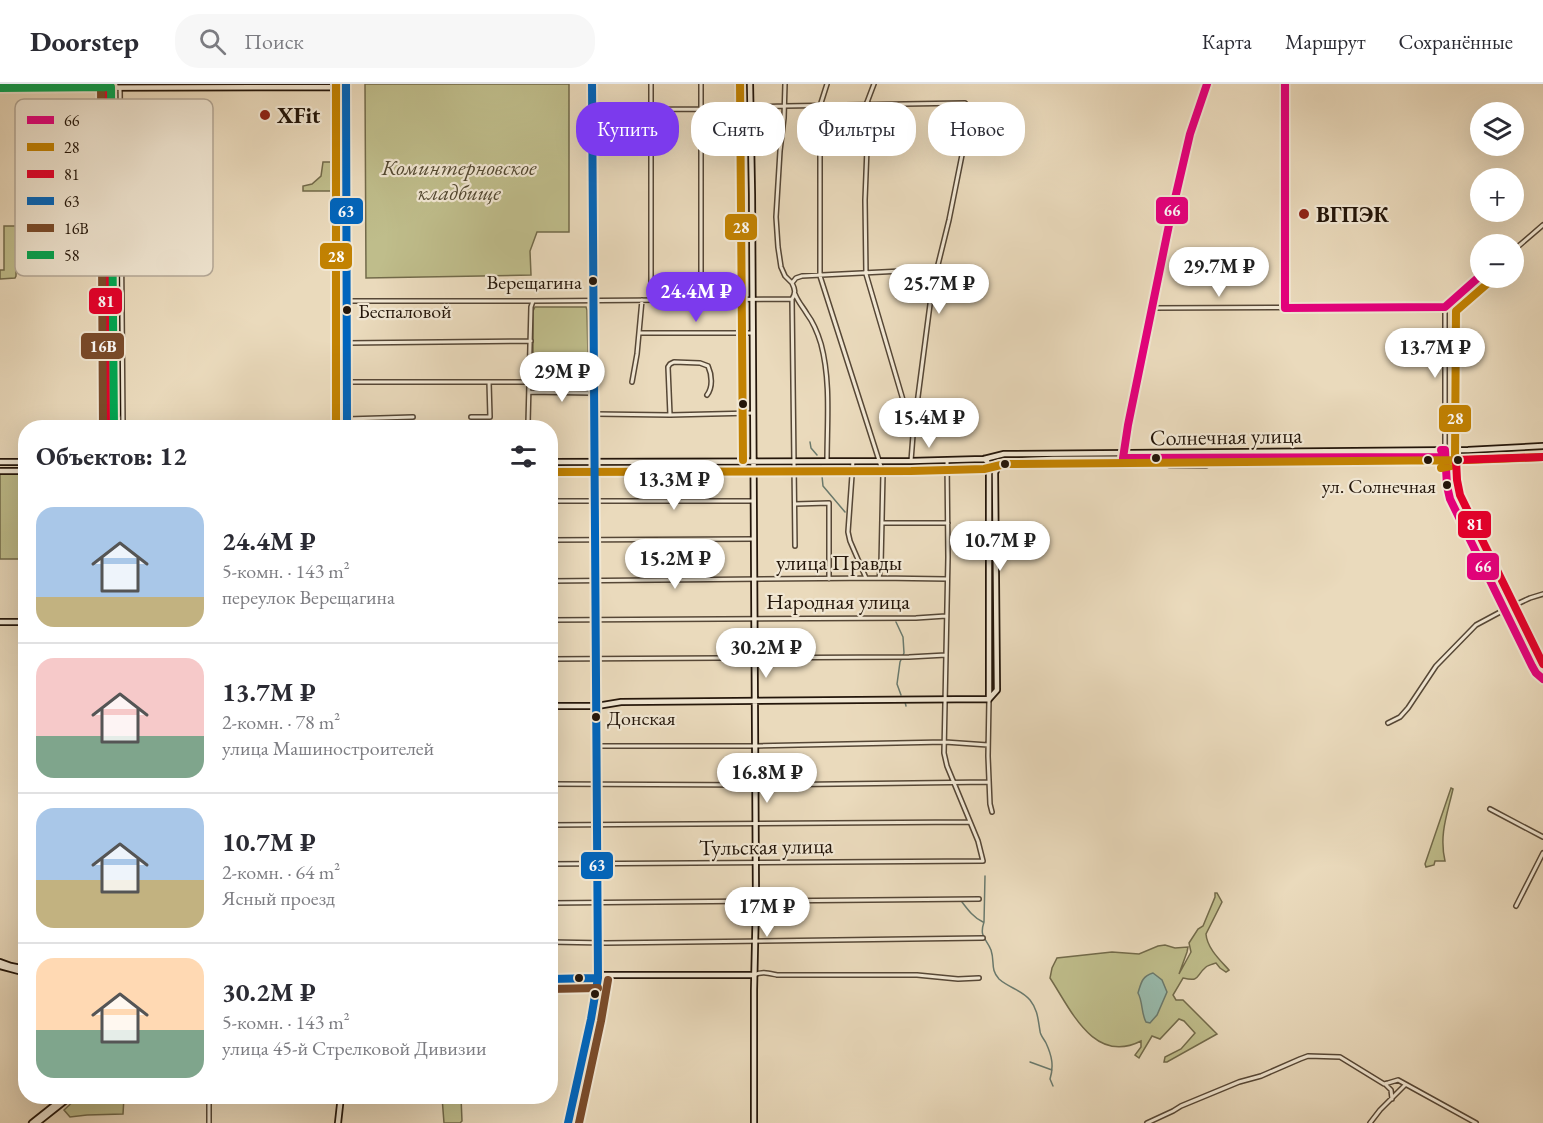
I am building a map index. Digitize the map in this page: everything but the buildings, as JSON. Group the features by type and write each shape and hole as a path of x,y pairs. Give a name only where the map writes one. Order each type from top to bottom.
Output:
{"main road":[{"path":"0,86 9,84"},
{"path":"592,84 592,102"},
{"path":"750,84 750,102"},
{"path":"1123,456 1190,134 1207,84"},
{"path":"0,86 345,86 345,420"},
{"path":"568,1123 598,978 592,156"},
{"path":"751,156 756,746 754,1123"},
{"path":"116,276 116,420"},
{"path":"345,301 347,419"},
{"name":"Солнечная улица","path":"1006,461 1543,446"},
{"path":"1494,448 1494,458"},
{"path":"1445,450 1450,499 1532,666 1543,679"},
{"name":"Солнечная улица","path":"558,462 911,461 984,459 1004,454 1206,458 1543,457"},
{"path":"984,459 989,464 989,699"},
{"path":"989,471 996,462 1006,461"},
{"path":"558,706 597,706 621,702 989,699 997,690 995,472 998,465 1006,461"},
{"path":"0,462 18,462"},
{"path":"0,471 18,471"},
{"path":"0,622 18,622"},
{"path":"989,662 996,672"},
{"path":"0,964 18,969"},
{"path":"558,979 598,978 606,975 754,975"},
{"path":"37,1123 58,1104"},
{"path":"32,1123 60,1104"},
{"path":"339,1123 342,1104"}],"street":[{"path":"651,84 651,102"},
{"path":"700,84 701,102"},
{"path":"784,102 785,84"},
{"path":"821,102 827,84"},
{"path":"867,102 874,84"},
{"path":"1285,84 1285,308"},
{"path":"911,461 932,289 970,115 968,105 965,103 916,104"},
{"path":"651,156 651,299"},
{"path":"701,156 701,299"},
{"path":"780,156 776,217 778,247 784,276 792,283 799,304 812,322 821,343 827,381 827,461"},
{"path":"820,156 820,276 884,479 879,578"},
{"path":"867,156 866,274 913,435"},
{"path":"1524,241 1543,225"},
{"path":"792,283 796,278 820,276 902,271 937,272"},
{"path":"122,276 123,420"},
{"path":"1445,450 1445,308 1470,284"},
{"path":"795,294 792,299 795,546"},
{"path":"345,301 792,299"},
{"path":"632,382 642,300"},
{"path":"528,420 531,307 534,301"},
{"path":"1152,308 1445,308"},
{"path":"639,333 752,333"},
{"path":"347,343 531,341"},
{"path":"670,415 668,376 670,364 674,362 700,363 708,366 711,388 707,394"},
{"path":"347,382 530,382"},
{"path":"471,417 490,417 489,382"},
{"path":"529,392 595,393"},
{"path":"595,414 753,413"},
{"path":"347,419 413,417"},
{"path":"1170,457 1170,466 1206,466 1206,458"},
{"path":"558,825 970,822 944,753 947,460"},
{"path":"853,461 848,532 866,578"},
{"path":"558,501 754,501"},
{"path":"795,504 829,503 829,579"},
{"path":"882,523 948,523"},
{"path":"558,540 754,539"},
{"name":"улица Правды","path":"558,581 947,579"},
{"path":"1388,723 1404,712 1436,666 1476,625 1504,610 1543,594"},
{"name":"Народная улица","path":"558,620 946,616"},
{"path":"558,659 946,655"},
{"path":"989,699 988,745 992,812"},
{"path":"597,746 756,746 945,742 988,745"},
{"path":"558,784 594,784 597,786 989,782"},
{"path":"1490,809 1543,837"},
{"name":"Тульская улица","path":"558,864 983,861 980,846 970,822"},
{"path":"1516,906 1543,853"},
{"path":"558,903 979,899"},
{"path":"558,942 983,938"},
{"path":"754,975 764,972 777,975 917,975 958,979 979,978"},
{"path":"1147,1123 1239,1082 1261,1076 1308,1056 1340,1057 1384,1083 1392,1090 1391,1100"},
{"path":"1384,1083 1398,1080 1476,1123"},
{"path":"1370,1123 1406,1085"},
{"path":"209,1104 209,1123"}],"green space":[{"name":"Коминтерновское кладбище","path":"365,84 569,84 569,232 537,232 530,251 531,275 366,278"},
{"path":"323,162 333,162 332,191 303,191 303,186 312,184 321,176"},
{"path":"4,226 15,226 15,278 0,279 0,270 4,270"},
{"path":"535,307 586,307 587,310 588,357 572,357 552,367 546,367 545,391 538,391 538,371 533,371 533,311"},
{"path":"0,472 18,472 18,559 0,559"},
{"path":"1451,788 1453,789 1443,834 1445,861 1435,861 1434,865 1426,867 1425,864"},
{"path":"1215,893 1222,902 1206,934 1214,954 1229,970 1226,972 1216,963 1208,966 1195,979 1183,978 1173,995 1176,1000 1183,1000 1217,1034 1167,1062 1164,1062 1165,1057 1181,1049 1195,1033 1179,1019 1160,1039 1152,1036 1139,1058 1135,1055 1141,1047 1141,1041 1124,1046 1110,1046 1097,1040 1076,1018 1050,978 1057,958 1112,952 1139,954 1165,945 1175,948 1188,947 1179,974 1191,952 1189,943 1198,929 1203,926"},
{"path":"70,1104 124,1104 123,1114 70,1117 64,1110"},
{"path":"443,1104 461,1104 462,1121 444,1123"}],"shaded area":[{"path":"1153,973 1162,980 1167,992 1157,1015 1150,1023 1144,1019 1138,993 1144,978"}],"waterway":[{"path":"810,442 811,448 817,455"},
{"path":"821,466 823,486 845,512"},
{"path":"896,622 903,637 904,653 900,662 897,684 901,695"},
{"path":"905,702 906,706"},
{"path":"985,876 982,931 991,950 995,972 999,979 1027,997 1035,1008 1041,1034 1051,1057 1050,1079 1053,1086"},
{"path":"962,902 974,916 983,922"},
{"path":"1030,1062 1052,1070"}],"transit line":[{"name":"16В","path":"101,84 101,99"},
{"name":"81","path":"105,84 105,99"},
{"name":"28","path":"336,84 336,420"},
{"name":"63","path":"346,84 347,420"},
{"name":"63","path":"568,1123 598,978 592,84"},
{"name":"28","path":"740,84 743,460"},
{"name":"66","path":"1207,84 1190,134 1170,220 1123,458 1445,457"},
{"name":"66","path":"1285,84 1285,308"},
{"name":"58","path":"0,88 111,87 111,99"},
{"name":"16В","path":"102,276 103,420"},
{"name":"81","path":"106,276 106,420"},
{"name":"58","path":"113,276 114,420"},
{"name":"66","path":"1285,308 1445,307 1470,285"},
{"name":"28","path":"1441,468 1451,466 1455,458 1456,311 1482,288"},
{"name":"66","path":"1441,450 1445,450 1450,499 1532,666 1543,679"},
{"name":"28","path":"558,472 911,471 984,469 1005,464 1468,460 1543,457"},
{"name":"81","path":"1543,457 1456,460 1460,495 1543,664"},
{"name":"63","path":"558,979 598,978"},
{"name":"16В","path":"579,1123 608,980"},
{"name":"16В","path":"558,989 598,988"}],"place":[{"name":"XFit","path":"265,115"},
{"name":"ВГПЭК","path":"1304,214"},
{"name":"Верещагина","path":"593,281"},
{"name":"Беспаловой","path":"347,310"},
{"name":"ул. Солнечная","path":"1447,485"},
{"name":"Донская","path":"596,717"}]}
